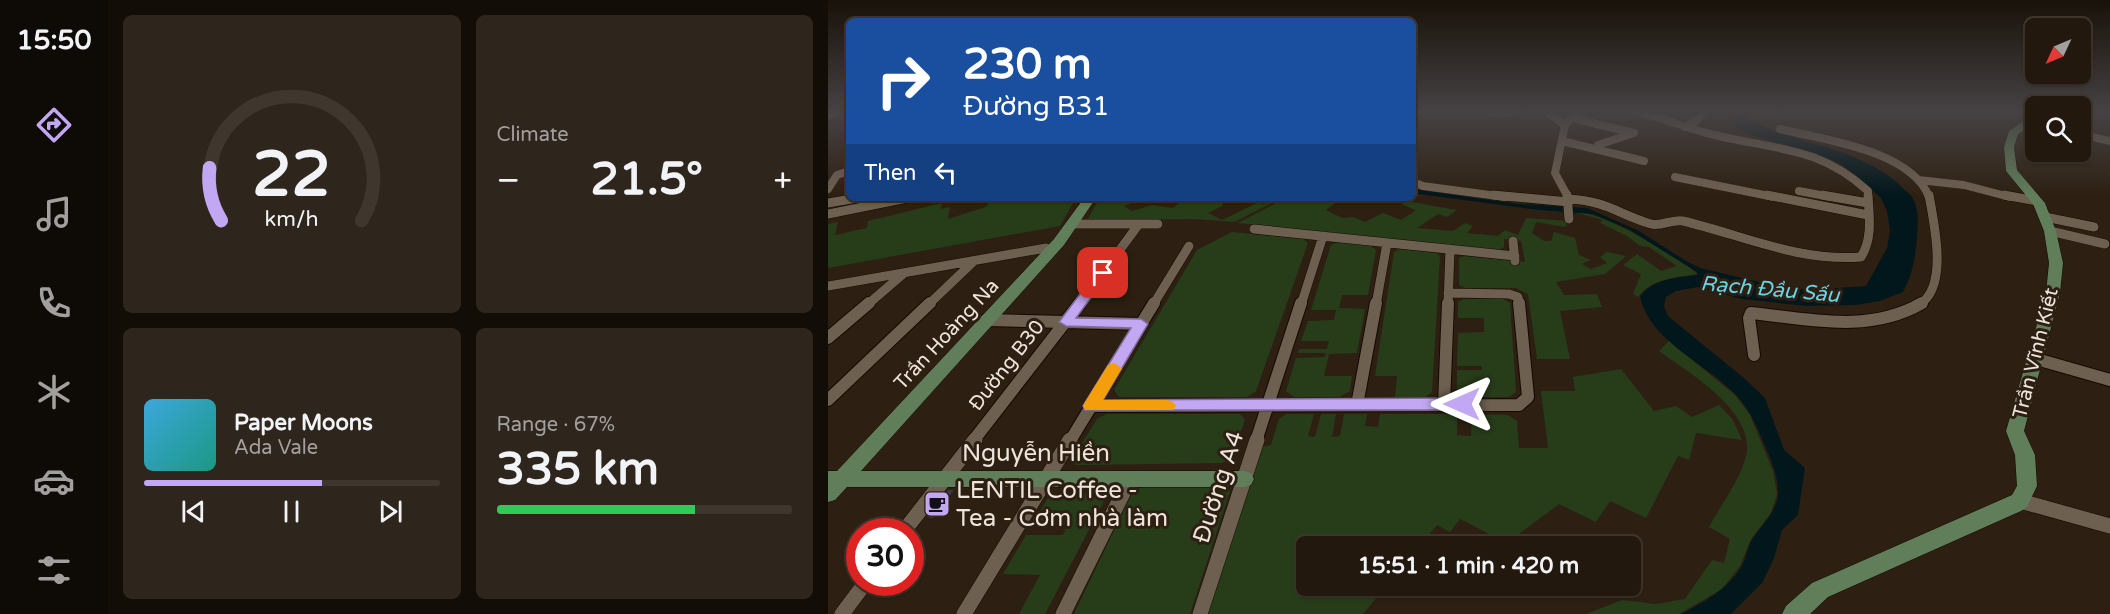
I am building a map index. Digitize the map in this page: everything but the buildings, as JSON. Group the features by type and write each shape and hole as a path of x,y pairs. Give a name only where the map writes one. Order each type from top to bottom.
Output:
{"street":[{"path":"1598,145 1615,140"},
{"path":"1416,183 1516,198 1591,200 1606,204 1654,225 1679,220 1787,251 1837,259 1861,257 1865,252 1869,230 1868,191 1853,175 1823,157 1785,147 1740,140"},
{"path":"1754,355 1749,318 1753,312 1830,323 1858,324 1905,313 1928,298 1936,280 1939,259 1928,190 1919,180 1892,161 1865,148 1828,140"},
{"name":"Trần Vĩnh Kiết","path":"2011,140 2009,147 2013,171 2037,201 2047,224 2056,263 2054,283 2015,431 2025,455 2027,486 2020,501"},
{"path":"1569,217 1569,201 1556,173 1562,141 1644,161"},
{"path":"828,189 837,175 846,172"},
{"path":"1675,177 1868,214"},
{"path":"1919,180 1964,185 2037,201"},
{"path":"1799,191 1868,203"},
{"path":"829,201 846,199"},
{"path":"828,214 892,201"},
{"name":"Trần Hoàng Na","path":"831,483 1046,248 1066,224 1078,201"},
{"name":"Trần Hoàng Na","path":"831,483 1074,224 1088,201"},
{"path":"1074,224 1158,224"},
{"name":"Đường B30","path":"914,518 1139,224"},
{"path":"2047,224 2094,227"},
{"path":"2047,224 2105,244"},
{"path":"1254,229 1450,249 1515,259 1513,241"},
{"name":"Đường A4","path":"1200,614 1323,236"},
{"path":"1357,405 1387,243"},
{"path":"964,614 1189,246"},
{"path":"830,287 1046,248"},
{"path":"1444,404 1450,249"},
{"path":"828,400 974,261"},
{"path":"828,338 904,273"},
{"path":"1091,406 1519,405 1524,402 1528,398 1518,297 1509,294 1448,293"},
{"path":"986,320 1141,324"},
{"path":"2033,358 2110,380"},
{"name":"Nguyễn Hiền","path":"831,483 942,479 1244,479"},
{"path":"1062,614 1130,479"},
{"path":"1794,614 1820,591 1846,578 2020,501 2110,526"},
{"path":"842,614 856,596"}],"green space":[{"path":"990,201 1074,201 1060,226 828,268 828,224 838,222 835,235 867,228 868,221 942,203 941,209 950,207 948,219 986,207"},
{"path":"1098,201 1137,201 1124,206 1132,211 1152,205 1173,208 1182,201 1224,201 1222,206 1208,213 1222,220 1259,202 1264,204 1268,201 1276,201 1234,222 1195,219 1087,220"},
{"path":"1280,201 1337,201 1326,210 1342,218 1353,217 1365,222 1383,213 1401,220 1416,210 1401,204 1406,201 1457,210 1447,217 1438,214 1417,228 1453,231 1465,223 1473,226 1467,233 1498,236 1505,230 1518,235 1526,218 1568,221 1565,227 1536,222 1532,233 1544,241 1551,241 1554,232 1575,238 1579,255 1591,260 1582,264 1591,269 1607,263 1600,257 1607,252 1626,256 1605,274 1556,282 1564,295 1597,294 1602,307 1560,311 1570,359 1537,359 1528,294 1516,288 1465,288 1459,285 1459,258 1465,256 1525,262 1521,241 1504,239 1504,247 1499,250 1238,223"},
{"path":"1574,212 1585,213 1619,226 1657,246 1697,274 1657,282 1638,297 1633,294 1641,274 1623,265 1637,254 1661,271 1677,266 1649,247 1640,246 1627,236 1600,223 1603,220"},
{"path":"1232,232 1303,239 1308,243 1256,391 1247,397 1119,397 1114,390 1197,250"},
{"path":"1338,242 1371,246 1376,250 1368,295 1342,295 1339,308 1365,309 1357,353 1329,354 1324,376 1352,376 1350,391 1339,397 1294,397 1286,391 1296,358 1325,357 1326,353 1298,353 1299,349 1327,349 1329,341 1301,341 1308,321 1334,320 1336,310 1311,310 1331,245"},
{"path":"1400,249 1436,253 1440,256 1432,392 1425,397 1395,397 1397,376 1375,376 1394,252"},
{"path":"1464,299 1503,299 1510,303 1516,392 1509,397 1462,397 1457,392 1457,370 1482,370 1482,366 1457,366 1458,333 1484,332 1484,318 1458,318 1458,302"},
{"path":"1669,341 1735,395 1750,415 1773,471 1777,494 1771,513 1751,539 1740,566 1722,589 1679,614 1586,614 1622,600 1656,604 1685,599 1712,560 1724,563 1730,539 1709,527 1743,466 1747,440 1731,409 1718,395 1659,351"},
{"path":"1621,369 1654,411 1676,406 1692,417 1719,405 1733,420 1742,440 1696,433 1689,460 1678,456 1646,518 1610,501 1596,522 1559,504 1516,536 1493,536 1460,519 1450,532 1437,525 1428,536 1296,536 1296,596 1378,596 1363,614 1208,614 1261,447 1271,445 1279,419 1286,414 1314,414 1308,436 1315,437 1321,414 1336,414 1332,437 1340,436 1344,414 1367,414 1365,426 1378,427 1380,414 1457,414 1457,435 1471,436 1472,414 1508,415 1517,421 1519,448 1548,448 1541,391 1575,391 1573,377"},
{"path":"1106,414 1240,414 1245,420 1231,459 1222,463 1076,465 1073,458 1097,419"},
{"path":"1146,486 1223,486 1230,491 1190,614 1074,614 1131,495 1135,490"},
{"path":"1058,493 1103,493 1105,499 1045,614 1019,614 1040,575 1003,574 1026,535 1063,535 1067,526 1031,526 1048,498"}],"water":[{"name":"Rạch Đầu Sấu","path":"1768,140 1801,140 1830,148 1869,164 1887,175 1911,195 1918,221 1912,271 1903,292 1880,301 1856,305 1807,306 1742,299 1698,287 1676,291 1666,297 1664,306 1668,316 1765,398 1784,450 1805,468 1798,515 1782,530 1774,558 1762,583 1731,614 1681,614 1714,595 1735,575 1743,564 1753,538 1775,507 1778,495 1777,478 1771,461 1758,429 1746,408 1724,384 1666,338 1645,312 1640,296 1646,290 1659,282 1698,275 1697,272 1628,229 1593,214 1539,210 1419,194 1416,194 1416,189 1518,204 1587,208 1639,231 1700,268 1776,286 1809,290 1866,286 1887,248 1890,231 1887,211 1881,198 1854,174 1839,163 1815,153"}],"slow traffic":[{"path":"1114,368 1091,406 1167,406"}],"place":[{"name":"LENTIL Coffee - Tea - Cơm nhà làm","path":"937,504"}],"route":[{"path":"1103,273 1066,322 1141,324 1091,406 1462,404"}]}
